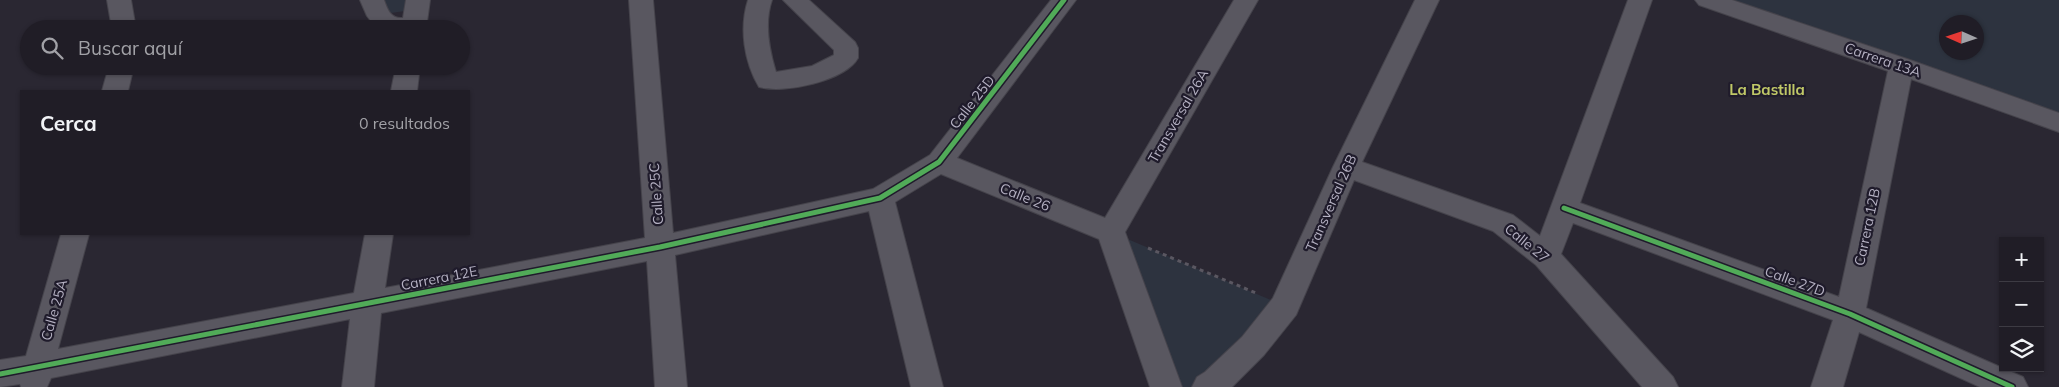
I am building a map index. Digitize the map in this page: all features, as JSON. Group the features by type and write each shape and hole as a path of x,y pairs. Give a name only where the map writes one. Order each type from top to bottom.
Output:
{"street":[{"path":"119,0 122,20"},
{"path":"372,0 382,20"},
{"path":"416,20 418,0"},
{"name":"Calle 25C","path":"641,0 671,387"},
{"path":"760,0 755,23 763,73 768,81 786,81 839,65 846,58 846,48 795,0"},
{"name":"Calle 25D","path":"880,198 939,162 1064,0"},
{"name":"Transversal 26A","path":"1111,232 1246,0"},
{"name":"Transversal 26B","path":"1208,387 1216,382 1253,346 1285,306 1346,167 1427,0"},
{"path":"1546,257 1640,0"},
{"name":"Carrera 13A","path":"1707,0 1901,66 2059,123"},
{"name":"Carrera 12B","path":"1827,387 1850,314 1901,66"},
{"path":"115,90 119,75"},
{"path":"404,90 407,75"},
{"name":"Calle 26","path":"939,162 1111,232"},
{"name":"Calle 27","path":"1346,167 1503,223 1546,257 1648,383"},
{"path":"880,198 927,387"},
{"name":"Carrera 12E","path":"0,374 35,377 367,304 660,247 880,198"},
{"name":"Calle 27D","path":"1564,208 1850,314 2012,387"},
{"path":"1111,232 1166,387"},
{"name":"Calle 25A","path":"35,377 75,235"},
{"path":"358,387 367,304 379,235"}],"path":[{"path":"1111,232 1285,306"}],"shaded area":[{"path":"378,0 413,0 412,10 384,14"},
{"path":"1701,0 2059,0 2059,123"},
{"path":"1111,232 1285,306 1208,387 1166,387"}],"cycle path":[{"path":"0,374 660,247 880,198 939,162 1064,0"},
{"path":"1564,208 1850,314 2012,387"}],"district":[{"name":"La Bastilla","path":"1767,90"}]}
